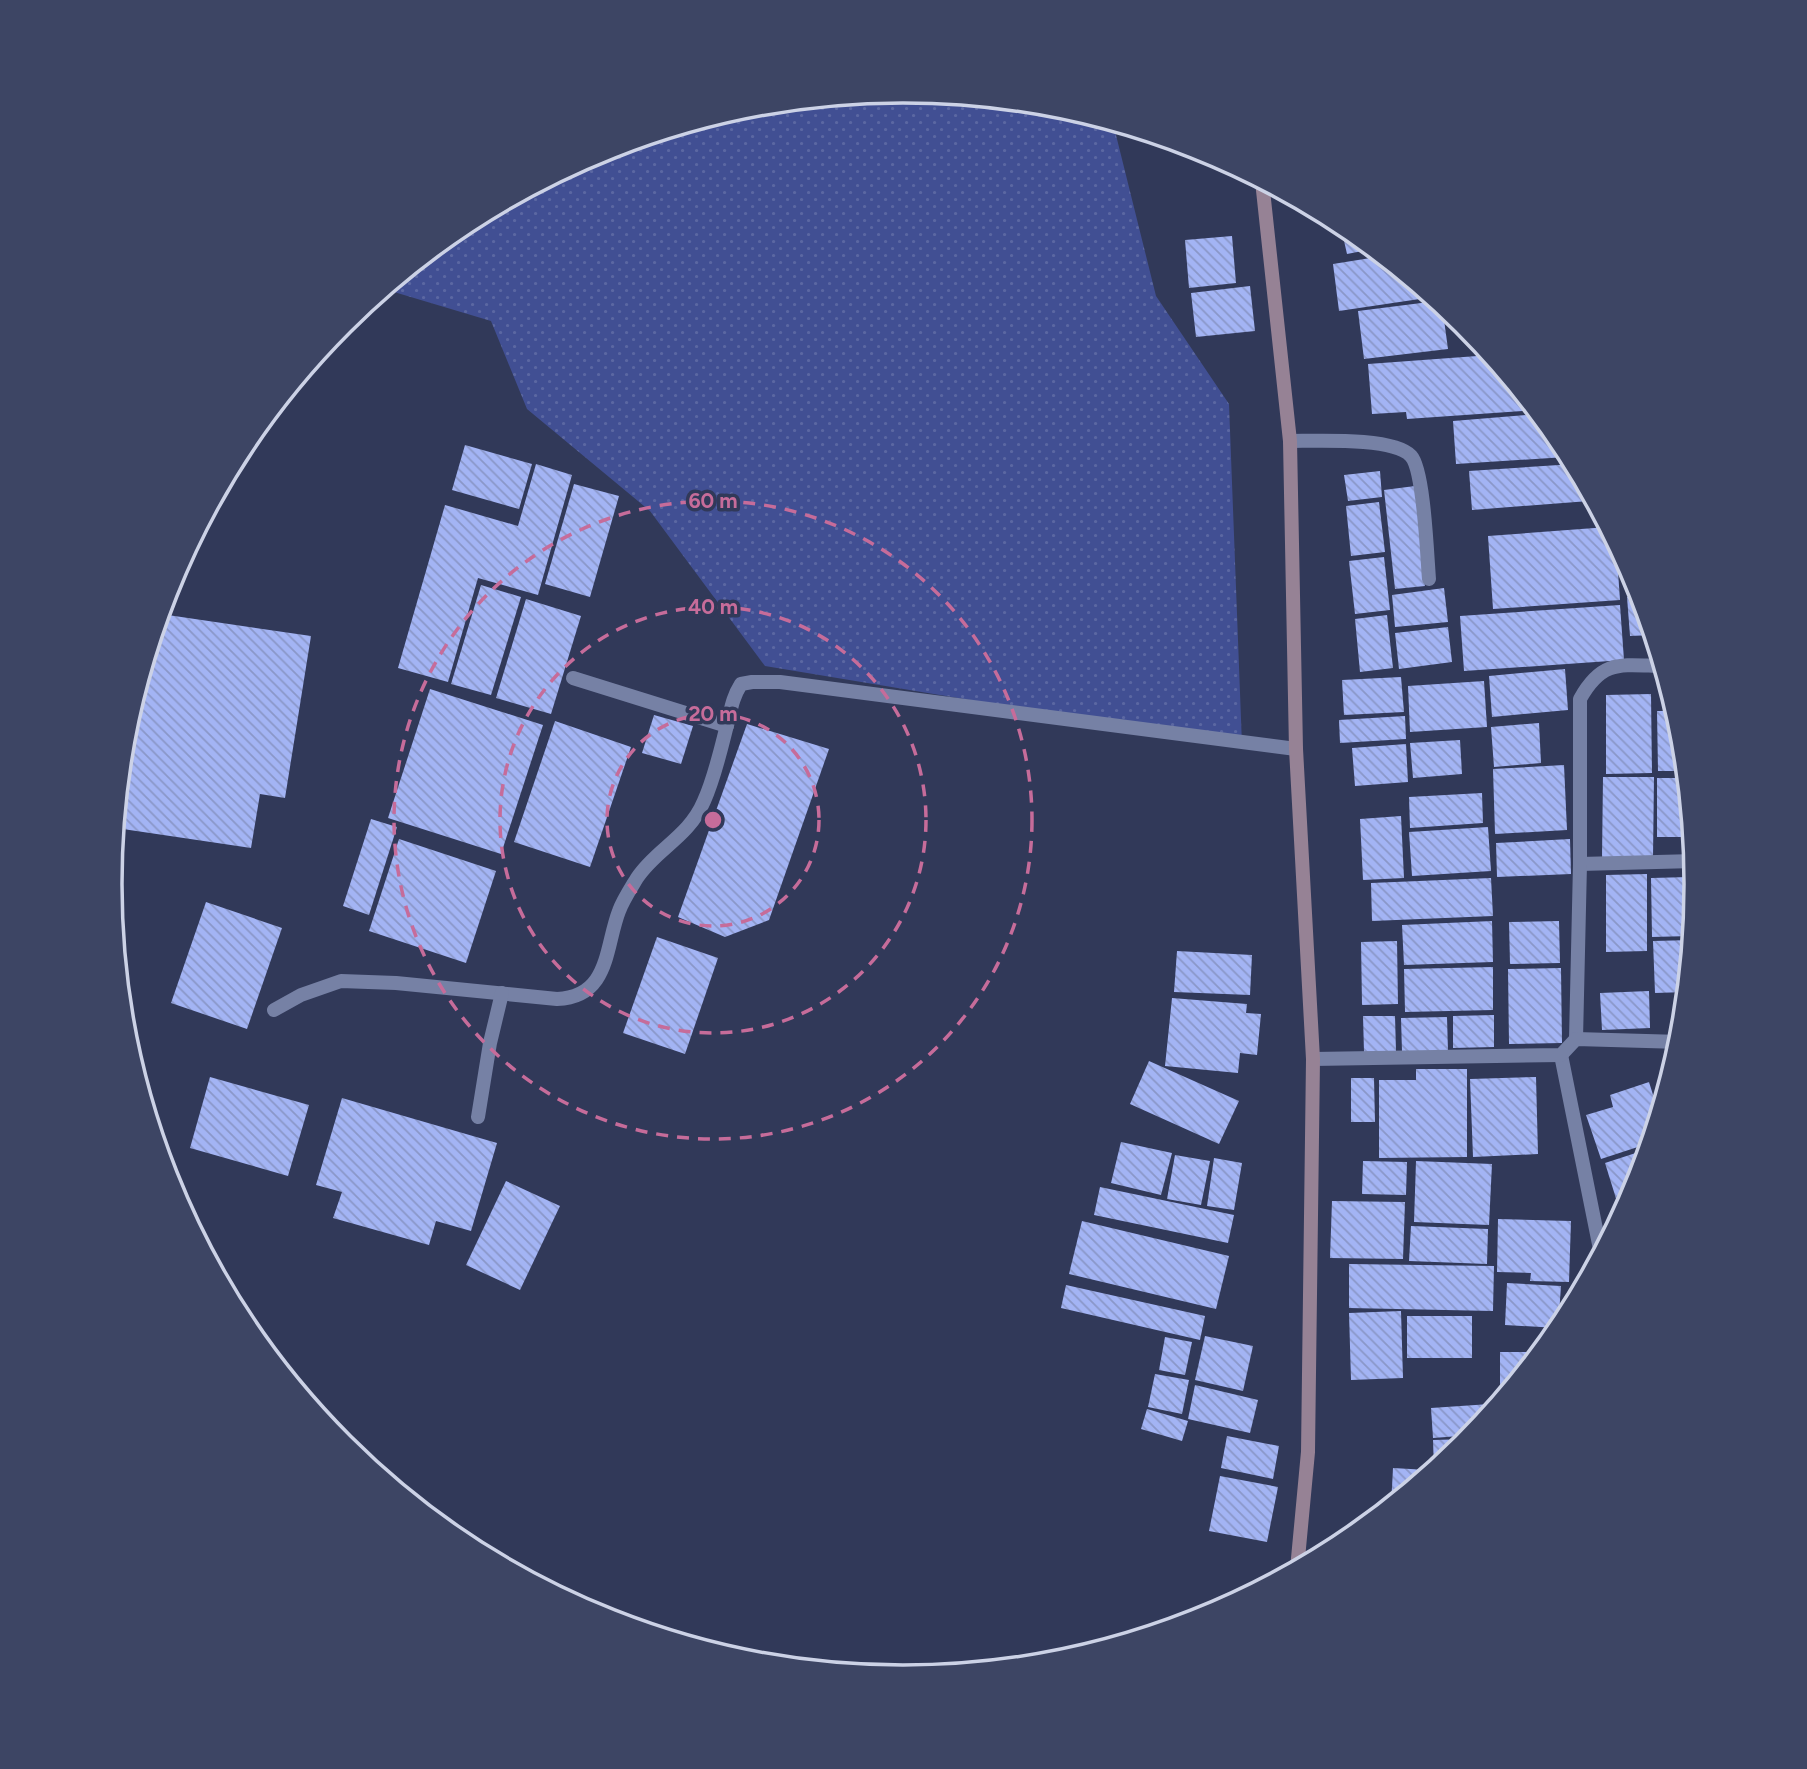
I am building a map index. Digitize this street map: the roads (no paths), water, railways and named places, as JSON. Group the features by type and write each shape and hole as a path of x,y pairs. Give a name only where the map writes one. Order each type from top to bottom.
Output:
{"street":[{"path":"1263,192 1290,441 1296,750 1313,1059 1308,1452 1298,1559"},
{"path":"1290,441 1387,443 1411,455 1419,472 1429,579"},
{"path":"1313,1059 1561,1055 1576,1039 1580,699 1590,680 1606,670 1624,665 1653,666"},
{"path":"573,678 727,726"},
{"path":"274,1010 301,995 341,981 396,983 565,998 572,998 587,990 601,972 610,950 619,911 638,876 683,833 702,805 733,698 741,684 780,682 1296,750"},
{"path":"1580,864 1684,861"},
{"path":"478,1117 490,1043 502,993"},
{"path":"1576,1039 1669,1042"},
{"path":"1561,1055 1598,1241"}]}
